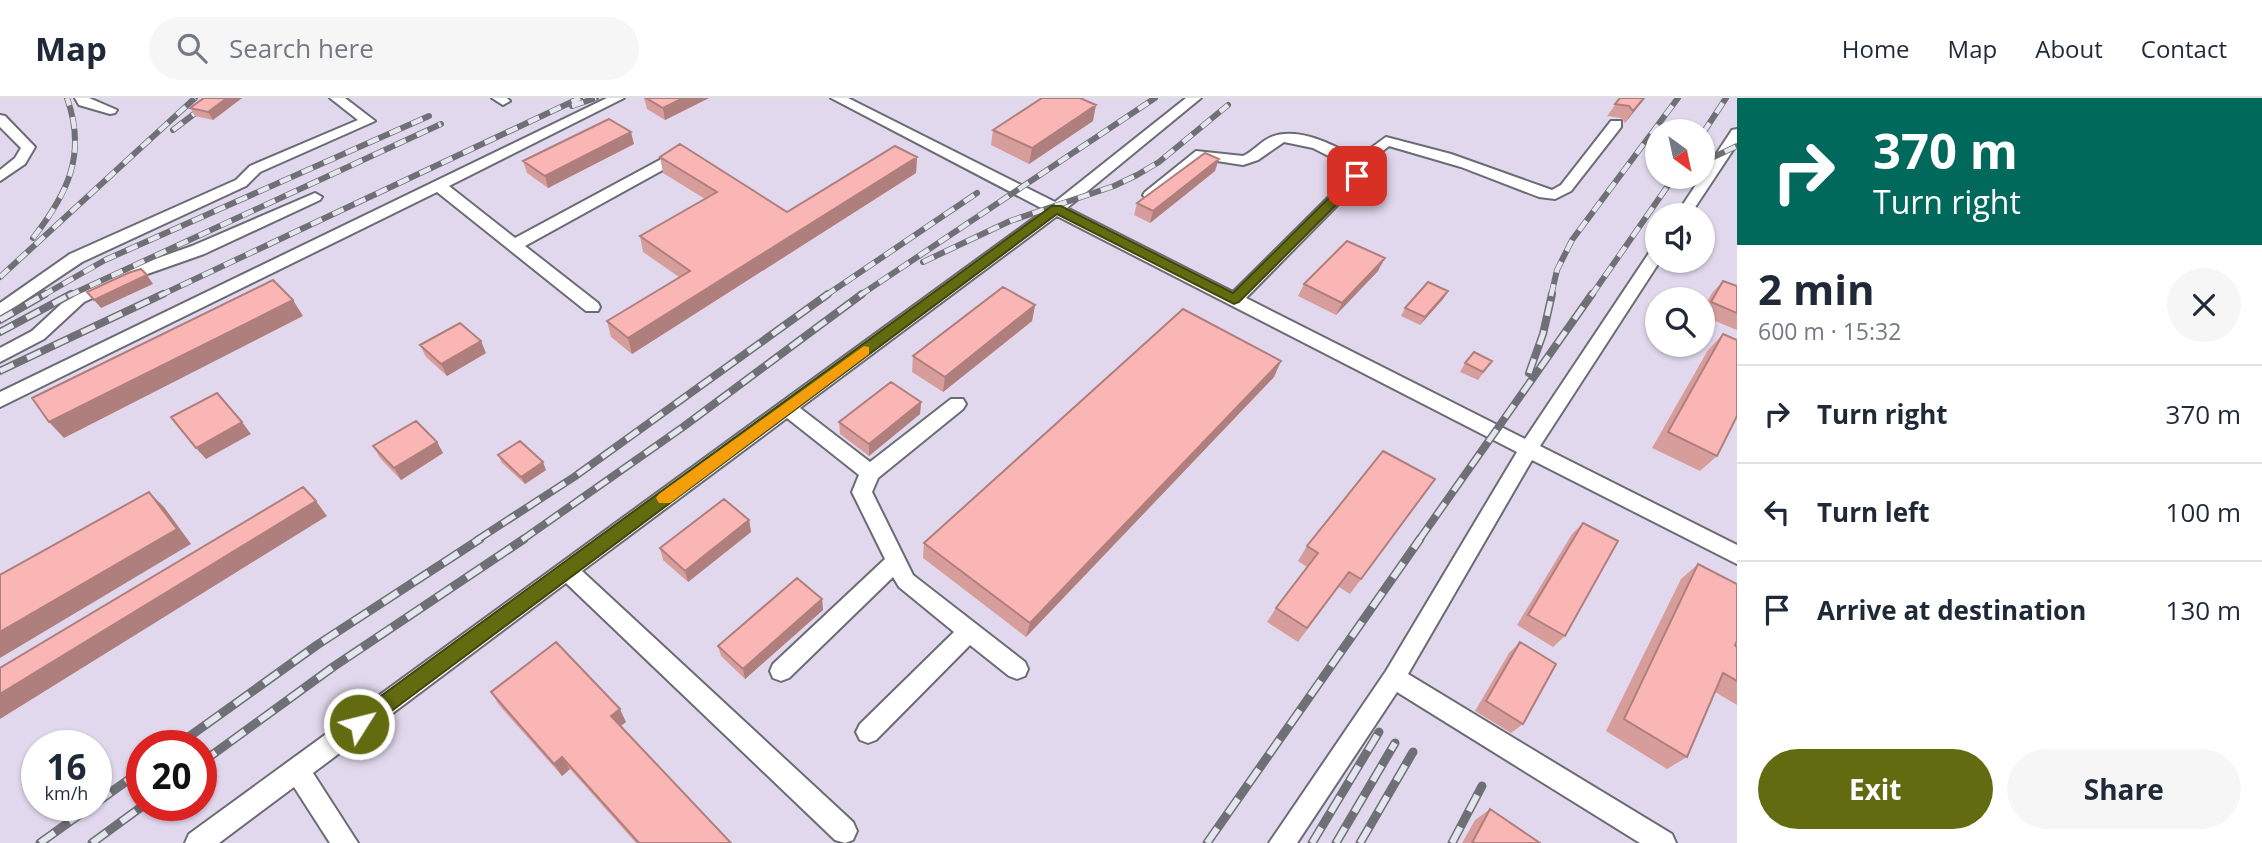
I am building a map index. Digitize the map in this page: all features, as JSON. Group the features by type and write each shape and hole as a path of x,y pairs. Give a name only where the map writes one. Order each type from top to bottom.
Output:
{"lane":[{"path":"82,98 84,102 110,110"},
{"path":"0,311 76,258 242,183 255,169 368,121 337,98"},
{"path":"0,400 618,98"},
{"path":"838,98 1737,555"},
{"path":"198,843 1056,209 1194,98"},
{"path":"0,119 28,147 27,153 18,163 0,177"},
{"path":"1357,165 1387,141 1411,149 1438,152 1544,194 1555,195 1566,188 1616,124"},
{"path":"1691,203 1737,133"},
{"path":"1142,200 1201,154 1233,160 1249,159 1279,139 1309,142 1348,158 1357,165"},
{"path":"515,245 674,158"},
{"path":"1234,299 1357,176 1357,165"},
{"path":"439,186 592,307"},
{"path":"0,356 38,335 78,298 127,275 198,250 315,197"},
{"path":"1283,843 1394,678 1529,449 1645,272"},
{"path":"957,404 870,473 862,492 906,581 1017,668"},
{"path":"787,408 870,473"},
{"path":"780,671 896,561"},
{"path":"567,570 844,831"},
{"path":"868,732 970,631"},
{"path":"1394,678 1662,843"},
{"path":"297,770 345,843"}],"shaded area":[{"path":"0,98 1737,98 1737,843 0,843"}],"building":[{"path":"204,98 227,98 208,112 190,108"},
{"path":"646,98 683,98 663,108"},
{"path":"1042,98 1080,98 1096,105 1032,148 993,130"},
{"path":"1620,98 1644,98 1633,111 1629,106 1615,104"},
{"path":"609,119 631,132 545,176 523,161"},
{"path":"680,144 787,212 895,146 917,157 628,338 607,321 690,271 640,236 717,192 660,157"},
{"path":"1205,153 1219,159 1153,211 1137,203"},
{"path":"1347,241 1385,258 1342,303 1304,284"},
{"path":"141,269 147,275 94,300 87,292 128,273"},
{"path":"273,280 293,300 49,422 32,398"},
{"path":"1723,281 1737,286 1737,313 1715,304 1715,295"},
{"path":"1428,282 1448,291 1425,317 1405,308"},
{"path":"1003,287 1035,305 945,377 913,356"},
{"path":"1183,309 1281,361 1030,623 924,543"},
{"path":"460,323 481,341 441,364 420,345"},
{"path":"1723,334 1737,340 1737,416 1717,456 1668,432 1710,357 1715,357 1715,348"},
{"path":"1474,352 1492,361 1483,372 1465,363"},
{"path":"891,382 921,402 869,444 839,422"},
{"path":"217,393 242,422 196,448 171,417"},
{"path":"416,421 437,442 394,468 373,446"},
{"path":"520,441 543,462 521,477 498,455"},
{"path":"1383,451 1435,479 1361,579 1349,572 1307,628 1276,608 1318,553 1307,546"},
{"path":"303,487 316,501 0,694 0,668"},
{"path":"149,492 177,529 0,632 0,575"},
{"path":"724,499 749,520 685,571 660,548"},
{"path":"1583,523 1618,541 1565,636 1528,615"},
{"path":"1698,564 1737,584 1737,681 1723,673 1687,757 1624,719"},
{"path":"797,578 822,599 743,669 718,646"},
{"path":"556,642 620,709 611,716 731,843 639,843 562,757 554,764 491,692"},
{"path":"1520,642 1556,664 1523,724 1486,701"},
{"path":"1490,809 1540,843 1472,843"}],"railway":[{"path":"33,238 56,205 71,172 75,137 67,98"},
{"path":"0,277 195,98"},
{"path":"173,130 215,98"},
{"path":"159,296 580,98"},
{"path":"572,106 596,98"},
{"path":"859,296 1155,98"},
{"path":"1551,296 1557,270 1572,240 1678,98"},
{"path":"1712,119 1726,98"},
{"path":"923,262 1010,221 1114,186 1137,175 1159,162 1228,105"},
{"path":"42,296 105,260 429,116"},
{"path":"68,296 441,124"},
{"path":"1715,156 1737,146"},
{"path":"1591,296 1666,189"},
{"path":"825,296 977,193"},
{"path":"0,320 45,294"},
{"path":"0,332 71,294"},
{"path":"0,371 163,294"},
{"path":"477,540 574,477 828,294"},
{"path":"522,540 683,427 862,294"},
{"path":"1529,373 1543,334 1552,294"},
{"path":"1419,540 1592,294"},
{"path":"198,730 317,645 480,539"},
{"path":"217,751 333,667 524,539"},
{"path":"1207,843 1420,539"},
{"path":"1312,843 1379,732"},
{"path":"1336,843 1395,743"},
{"path":"1360,843 1413,752"},
{"path":"112,792 126,781"},
{"path":"1452,843 1482,786"},
{"path":"92,843 126,818"},
{"path":"40,843 71,821"}],"slow traffic":[{"path":"664,498 864,351"}],"route":[{"path":"359,724 1056,209 1234,299 1357,176"}]}
